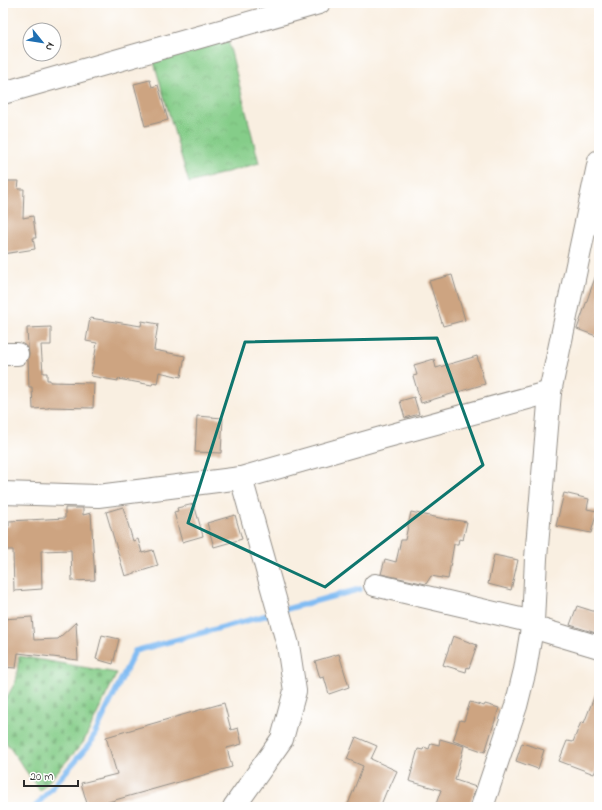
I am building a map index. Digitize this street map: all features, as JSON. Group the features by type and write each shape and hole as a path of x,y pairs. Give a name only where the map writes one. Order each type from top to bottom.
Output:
{"street":[{"path":"3,93 319,3"},
{"path":"482,807 516,706 525,670 533,625 536,558 550,392 599,160"},
{"path":"3,493 98,496 241,478 550,392"},
{"path":"234,807 282,739 295,691 288,645 241,478"},
{"path":"375,585 533,625 599,647"}],"highlighted area":[{"path":"437,338 483,465 325,587 188,523 245,342"}],"green space":[{"path":"228,40 259,163 189,183 154,62"},
{"path":"19,656 117,673 83,743 40,791 3,738 3,704 16,681"}],"building":[{"path":"150,80 152,87 158,85 168,120 145,126 134,84"},
{"path":"3,181 19,181 18,189 24,189 23,218 33,216 36,238 33,238 35,249 3,254"},
{"path":"597,272 599,273 599,337 577,329"},
{"path":"452,275 465,320 443,326 429,281"},
{"path":"90,318 141,326 142,321 158,324 154,350 185,356 181,377 159,372 157,384 153,383 152,385 91,376 97,343 86,341"},
{"path":"51,327 51,345 41,345 43,373 47,373 47,380 50,380 50,382 94,383 93,408 49,407 33,409 32,387 29,387 27,328"},
{"path":"477,356 485,384 421,403 413,376 417,375 414,365 434,359 436,368"},
{"path":"414,397 419,414 405,418 400,401"},
{"path":"197,416 223,418 221,453 195,452"},
{"path":"564,493 589,499 587,509 597,511 591,533 556,526"},
{"path":"194,504 203,536 182,542 174,512 178,511 177,508"},
{"path":"123,507 133,541 138,539 142,553 153,550 158,566 125,576 106,512"},
{"path":"65,508 83,508 83,515 91,513 95,580 72,581 71,550 41,551 42,589 14,591 13,550 5,550 4,526 9,526 9,521 65,518"},
{"path":"411,512 467,522 463,540 459,539 458,544 454,544 448,579 431,576 426,584 381,574 385,559 396,562 401,540 405,540"},
{"path":"235,515 242,539 214,547 207,523"},
{"path":"494,555 518,560 511,590 488,584"},
{"path":"577,606 599,613 599,634 570,625"},
{"path":"32,617 34,640 58,639 76,622 78,660 18,653 16,668 3,667 3,619"},
{"path":"102,635 119,639 113,664 96,659"},
{"path":"453,636 477,645 469,668 467,667 466,672 443,665"},
{"path":"339,654 349,687 329,694 324,677 320,678 315,661"},
{"path":"598,687 599,762 594,774 559,761 567,741 573,742 581,722 584,723"},
{"path":"470,702 499,708 485,752 453,741 460,720 464,721"},
{"path":"224,703 231,730 238,728 242,744 227,748 232,767 101,804 102,807 88,807 81,783 117,774 106,737"},
{"path":"356,737 377,746 371,759 397,771 380,807 347,807 363,766 347,759"},
{"path":"440,739 464,746 455,780 476,787 469,807 435,807 441,790 409,781 418,749 423,750 424,747 429,749 431,743 439,745"},
{"path":"522,743 544,750 538,769 516,761"}],"waterway":[{"path":"283,610 360,589"},
{"path":"35,807 90,744 135,651 275,613"}]}
